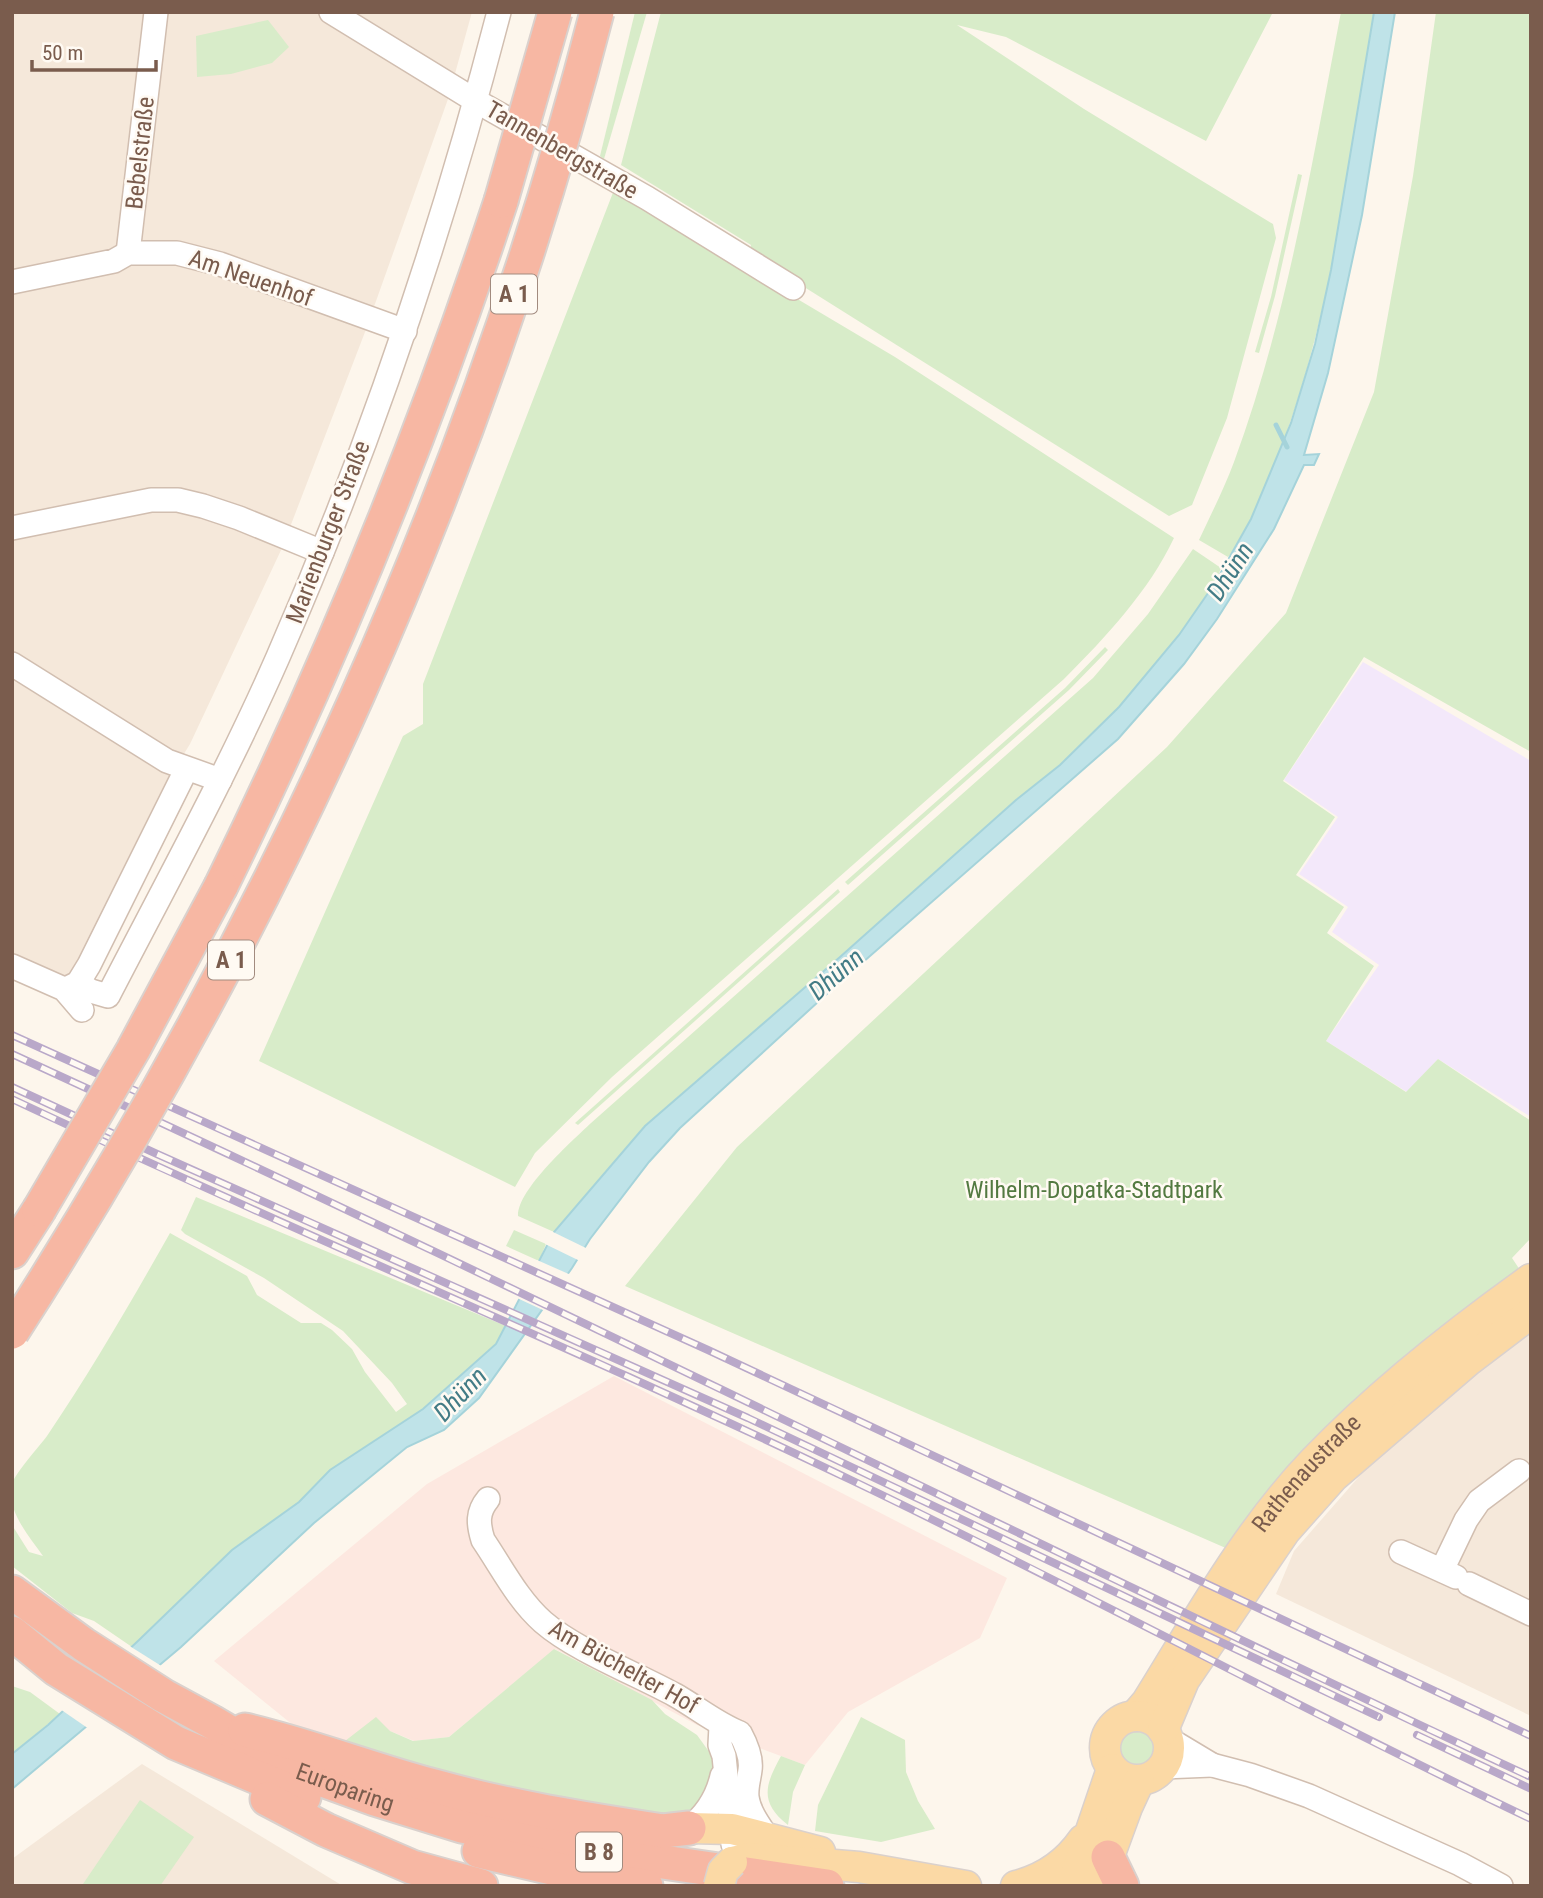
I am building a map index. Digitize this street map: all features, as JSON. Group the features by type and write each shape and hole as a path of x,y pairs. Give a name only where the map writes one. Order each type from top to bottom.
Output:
{"highway":[{"name":"A 1","path":"12,1252 93,1119 178,968 269,788 315,689 383,529 447,360 501,201 555,12"},
{"name":"A 1","path":"12,1332 117,1164 212,995 276,872 369,671 447,481 506,316 567,122 597,12"},
{"name":"Europaring","path":"12,1591 83,1644 164,1696 212,1721 290,1768 375,1799 462,1826 615,1856 827,1886"},
{"name":"Europaring","path":"12,1633 56,1669 176,1743 322,1804 453,1845 607,1881 646,1886"},
{"path":"212,1721 293,1741 369,1768 449,1790 708,1848"},
{"path":"176,1743 326,1830 412,1867 481,1886"}],"main road":[{"name":"Rathenaustraße","path":"1135,1716 1147,1702 1237,1559 1313,1462 1380,1396 1528,1286"},
{"name":"Rathenaustraße","path":"1109,1876 1158,1754 1184,1680 1285,1531 1325,1486 1431,1392 1531,1313"},
{"path":"1135,1716 1155,1722 1158,1754 1119,1776 1106,1758 1104,1747 1107,1735 1114,1726 1135,1716"},
{"path":"1067,1886 1076,1875 1112,1769"},
{"path":"1016,1886 1039,1878 1064,1863 1091,1828"},
{"path":"708,1848 749,1858 773,1849 831,1855 859,1867 967,1886"}],"street":[{"name":"Bebelstraße","path":"128,253 156,12"},
{"name":"Tannenbergstraße","path":"331,12 476,101 647,198 793,288"},
{"name":"Marienburger Straße","path":"71,986 108,996 220,780 277,659 322,552 405,331 476,101 499,12"},
{"name":"Am Neuenhof","path":"12,282 114,261 128,253 177,253 220,264 405,331"},
{"path":"12,528 151,500 178,500 239,518 322,552"},
{"path":"12,664 135,742 186,770 220,780"},
{"path":"71,986 89,965 186,770"},
{"path":"12,966 71,986 82,1010"},
{"path":"1457,1578 1466,1520 1479,1501 1526,1465"},
{"name":"Am Büchelter Hof","path":"488,1499 479,1515 483,1540 524,1602 542,1621 554,1631 702,1710 721,1726 740,1733 747,1747 751,1768 747,1799 773,1849"},
{"path":"1401,1552 1531,1614"},
{"name":"Am Büchelter Hof","path":"708,1848 702,1819 720,1788 724,1766 720,1745 721,1726"},
{"path":"1158,1754 1250,1775 1309,1796 1460,1864 1501,1886"},
{"name":"Am Büchelter Hof","path":"708,1848 724,1766"}],"shaded area":[{"path":"12,12 472,12 448,99 365,332 282,548 190,744 169,778 75,967 54,994 12,974"},
{"path":"1363,662 1531,761 1531,1117 1438,1059 1407,1092 1326,1041 1379,965 1332,932 1348,907 1299,874 1338,817 1284,780"},
{"path":"1531,1324 1531,1716 1276,1594 1294,1551 1370,1464"},
{"path":"614,1376 1007,1578 980,1638 848,1712 805,1765 697,1725 555,1649 449,1737 414,1741 390,1731 336,1748 304,1734 214,1661 427,1484"},
{"path":"142,1764 343,1886 12,1886 12,1859"}],"green space":[{"path":"635,12 647,12 604,159 600,156"},
{"path":"661,12 1273,12 1206,141 1006,37 957,25 1084,109 1273,224 1276,238 1227,418 1192,505 1169,516 750,253 751,245 621,165"},
{"path":"1341,12 1374,12 1333,256 1305,376 1286,435 1248,526 1228,557 1199,540 1234,462 1269,352 1296,240"},
{"name":"Wilhelm-Dopatka-Stadtpark","path":"1436,12 1531,12 1531,752 1364,657 1283,781 1335,817 1296,875 1344,907 1327,933 1374,966 1326,1041 1406,1092 1438,1059 1531,1121 1531,1238 1512,1258 1522,1273 1228,1549 625,1286 737,1147 1167,747 1286,613 1374,392 1413,176"},
{"path":"268,20 289,47 272,63 231,74 197,77 196,36"},
{"path":"1298,174 1302,175 1275,296 1259,353 1255,352 1271,297"},
{"path":"614,190 895,357 1174,538 1139,595 1064,679 612,1077 535,1153 515,1187 259,1061 403,736 423,724 423,684"},
{"path":"1193,549 1221,568 1215,583 1179,635 1119,707 1060,765 1016,800 645,1126 554,1232 518,1216 526,1193 536,1180 559,1153 591,1123 1093,678 1148,614"},
{"path":"1105,647 1108,650 1069,690 848,885 845,882 1065,688"},
{"path":"838,889 840,892 578,1125 575,1123"},
{"path":"196,1197 506,1326 496,1344 423,1409 330,1470 299,1502 232,1550 132,1647 94,1621 72,1613 12,1566 12,1525 29,1552 43,1556 20,1523 11,1494 14,1479 47,1436 79,1387 170,1233 247,1276 257,1295 301,1323 321,1323 332,1330 352,1349 365,1372 396,1412 407,1404 392,1383 343,1331 264,1278 185,1234 181,1230"},
{"path":"514,1230 546,1244 539,1261 506,1246"},
{"path":"554,1649 652,1700 665,1714 697,1735 715,1760 712,1779 706,1792 685,1819 646,1819 336,1748 376,1717 390,1731 413,1741 449,1737"},
{"path":"12,1686 30,1692 60,1714 12,1754"},
{"path":"861,1717 905,1740 906,1772 918,1801 935,1829 881,1842 815,1831 818,1805"},
{"path":"1134,1728 1142,1729 1148,1734 1153,1740 1153,1756 1148,1762 1142,1767 1134,1768 1126,1767 1120,1762 1115,1756 1114,1748 1115,1740 1120,1734 1126,1729"},
{"path":"781,1756 805,1765 793,1792 788,1825 772,1809 768,1793 771,1776"},
{"path":"140,1800 194,1837 160,1886 86,1886 83,1884"}],"water":[{"name":"Dhünn","path":"1374,12 1395,12 1362,215 1328,373 1304,455 1319,454 1314,465 1304,465 1274,529 1217,619 1184,664 1118,739 830,991 680,1128 649,1162 590,1239 479,1398 444,1430 407,1447 314,1523 181,1647 12,1789 12,1754 48,1725 232,1550 299,1502 330,1470 423,1409 496,1344 554,1232 645,1126 1016,800 1060,765 1119,707 1179,635 1215,583 1251,519 1291,423 1315,344 1331,270"}],"pier":[{"path":"551,1231 588,1249 580,1261 545,1244"},
{"path":"537,1260 571,1275 545,1311 517,1298"},
{"path":"128,1645 163,1667 89,1729 60,1709"}],"waterway":[{"path":"1276,425 1287,447"}],"railway":[{"path":"12,1035 708,1350 1531,1736"},
{"path":"12,1054 393,1232 1531,1777"},
{"path":"12,1087 748,1418 1379,1717"},
{"path":"12,1099 851,1480 1531,1819"},
{"path":"1417,1735 1531,1789"}]}
